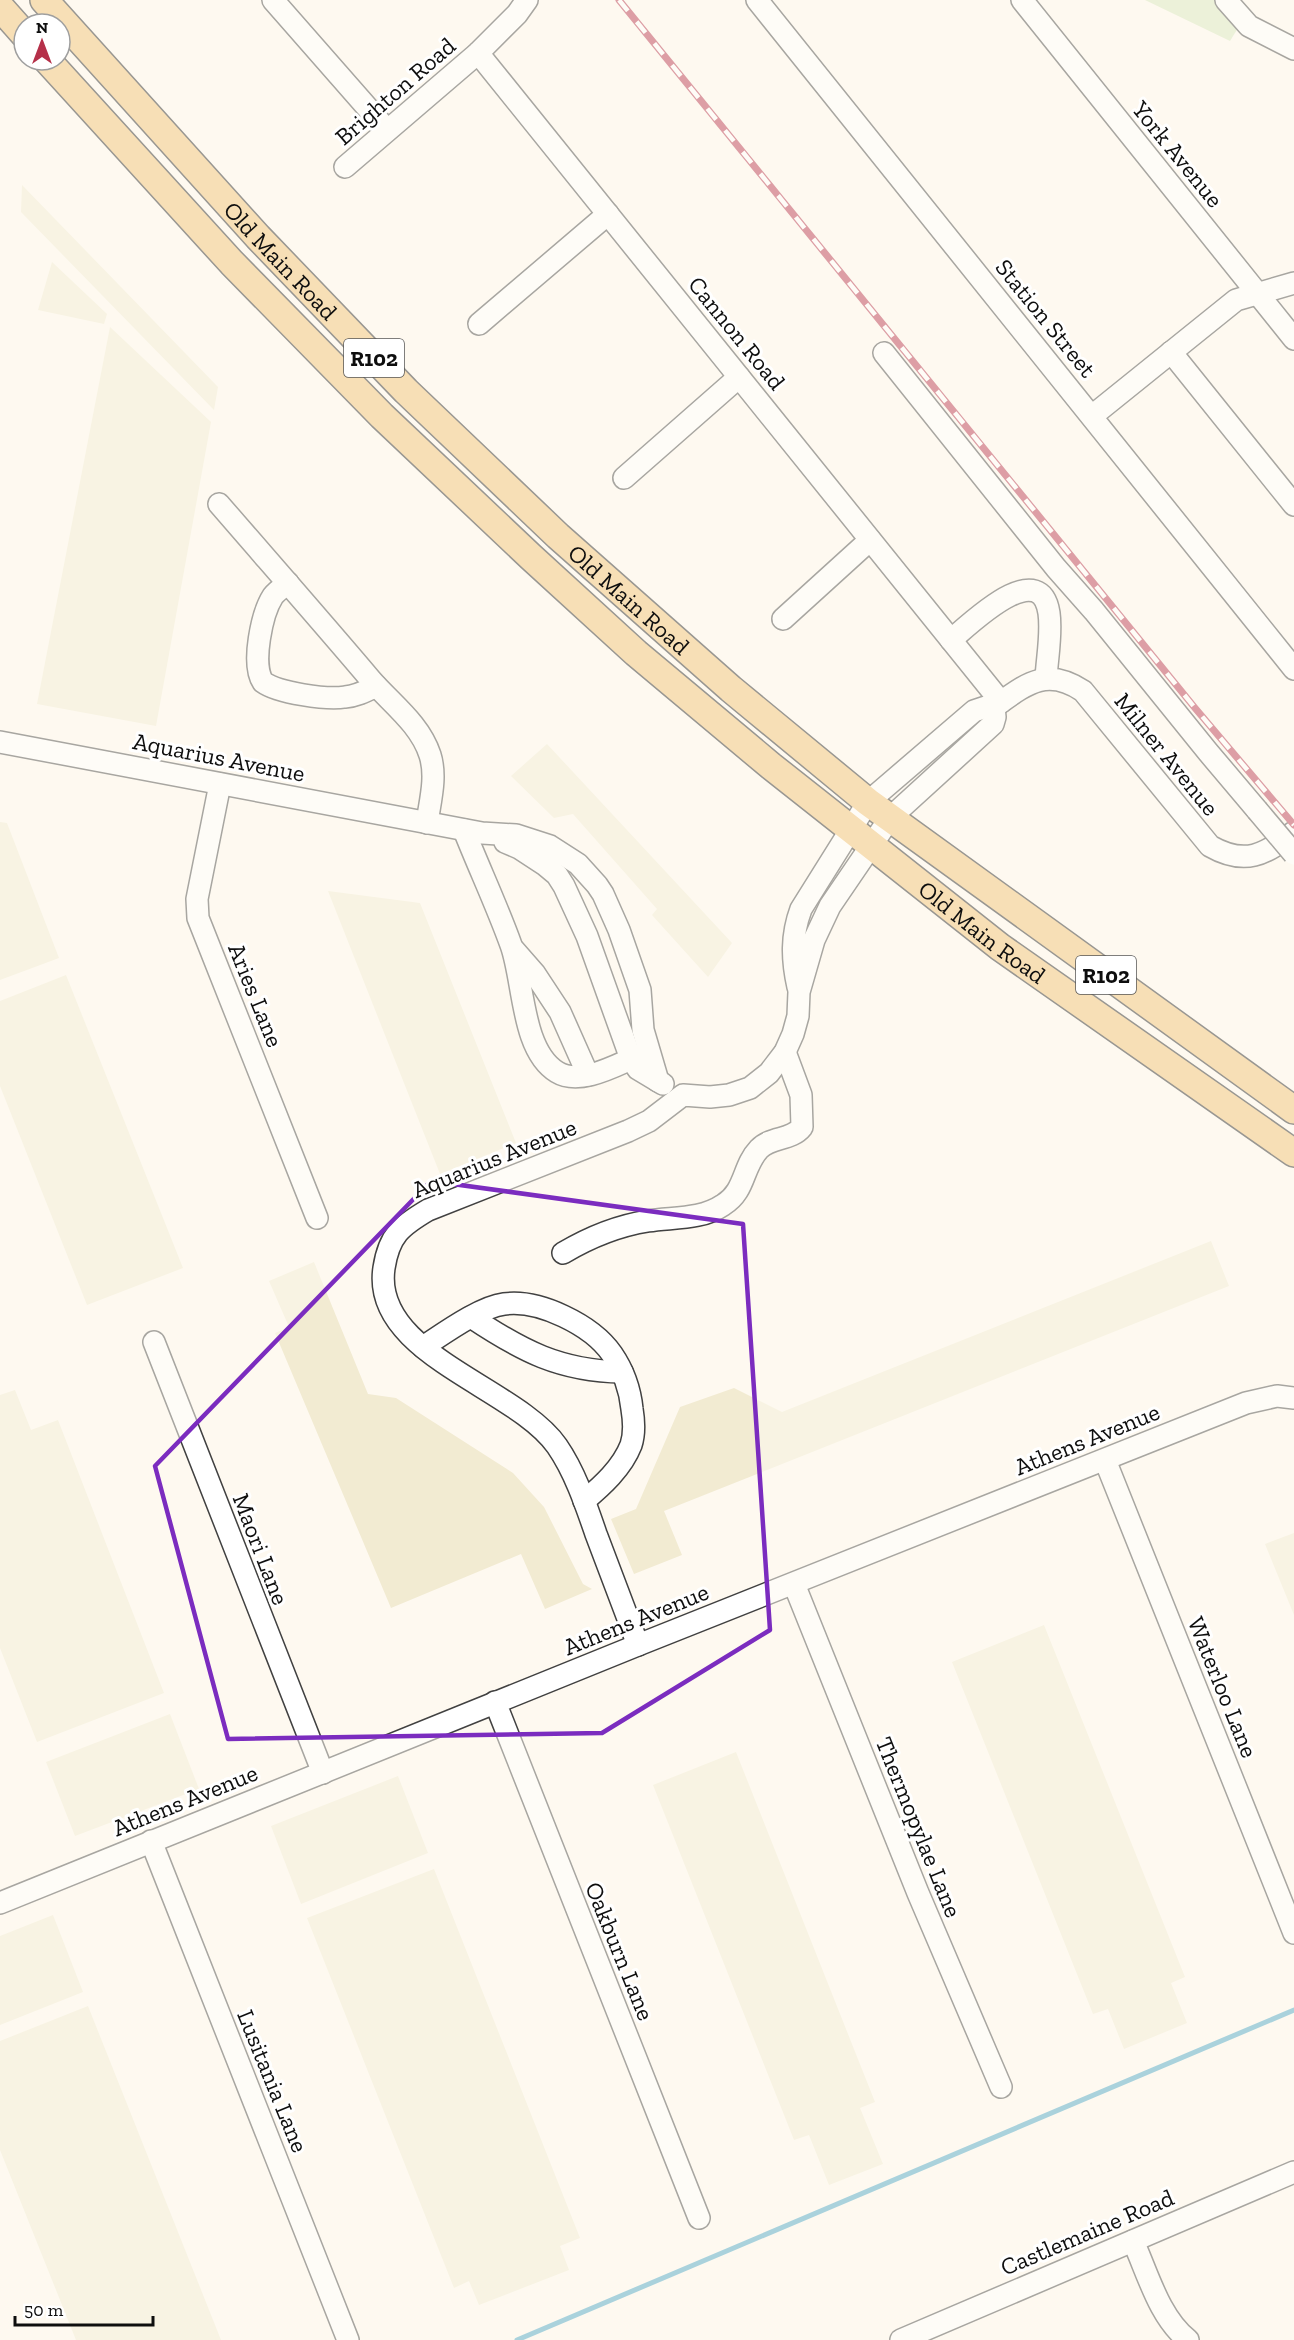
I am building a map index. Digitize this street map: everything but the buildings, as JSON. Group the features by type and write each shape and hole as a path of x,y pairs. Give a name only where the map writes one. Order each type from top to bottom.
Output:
{"main road":[{"name":"Old Main Road","path":"44,0 258,237 406,391 566,544 731,689 868,802 1294,1110"},
{"path":"0,7 12,20"},
{"name":"Old Main Road","path":"58,72 232,263 382,416 636,653 771,766 1000,947 1294,1153"}],"street":[{"path":"273,0 387,130"},
{"path":"478,53 518,14 528,0"},
{"name":"Station Street","path":"757,0 1294,669"},
{"name":"York Avenue","path":"1022,0 1294,339"},
{"path":"1226,0 1249,26 1294,49"},
{"name":"Brighton Road","path":"345,167 478,53"},
{"name":"Cannon Road","path":"478,53 951,640 998,705"},
{"path":"479,324 608,214"},
{"path":"1092,416 1236,300 1294,283"},
{"path":"1171,352 1294,505"},
{"path":"884,353 1056,568 1094,610 1208,752 1294,854"},
{"path":"624,478 740,377"},
{"path":"219,504 376,686 419,731 430,756 433,784 427,823"},
{"path":"783,619 870,540"},
{"path":"288,583 275,593 265,614 257,667 263,682 276,689 342,698 363,693 376,686"},
{"path":"951,640 1008,596 1026,589 1042,597 1049,611 1046,679 1029,683 998,705"},
{"name":"Milner Avenue","path":"1046,679 1068,682 1083,691 1210,846 1231,856 1252,856 1272,849 1294,832"},
{"name":"Aquarius Avenue","path":"473,832 519,848 557,875 574,907 631,1059 638,1070 683,1095 710,1097 729,1095 750,1088 769,1073 785,1052 798,1016 799,992 793,955 796,923 801,909 868,802 974,711 998,705 988,730 890,819 871,846 820,923 799,992"},
{"name":"Aquarius Avenue","path":"0,742 473,832 516,835 550,846 578,864 603,894 619,930 640,990 643,1030 658,1080"},
{"name":"Aries Lane","path":"220,784 197,899 198,918 317,1218"},
{"path":"473,832 512,947 527,1020 543,1058 557,1072 566,1076 599,1074 631,1059"},
{"path":"512,947 535,974 560,1012 588,1075"},
{"path":"563,1253 613,1228 700,1215 723,1206 738,1193 750,1161 760,1148 766,1143 796,1135 802,1127 801,1095 785,1052"},
{"name":"Aquarius Avenue","path":"638,1645 584,1501 559,1448 547,1433 527,1415 423,1347 390,1310 383,1275 385,1259 394,1236 404,1224 429,1210 628,1131 649,1121 683,1095"},
{"path":"423,1347 471,1317 501,1304 547,1308 573,1321 596,1338 610,1352 622,1372 630,1394 634,1428 631,1445 620,1464 603,1485 584,1501"},
{"path":"471,1317 496,1334 549,1361 593,1371 622,1372"},
{"name":"Maori Lane","path":"154,1342 323,1773"},
{"name":"Athens Avenue","path":"0,1903 495,1702 1246,1403 1277,1396 1294,1398"},
{"name":"Waterloo Lane","path":"1105,1460 1294,1933"},
{"name":"Thermopylae Lane","path":"794,1584 918,1893 1000,2087"},
{"name":"Oakburn Lane","path":"495,1702 699,2218"},
{"name":"Lusitania Lane","path":"151,1841 348,2340"},
{"name":"Castlemaine Road","path":"901,2340 927,2335 1133,2241 1294,2172"},
{"path":"1133,2241 1164,2312 1175,2330 1188,2340"}],"highlighted area":[{"path":"431,1181 743,1224 770,1630 602,1733 228,1739 155,1466"}],"shaded area":[{"path":"22,185 218,387 214,410 21,212"},
{"path":"52,262 107,314 104,324 38,310"},
{"path":"110,327 211,422 156,726 37,704"},
{"path":"547,744 732,943 708,977 652,915 657,909 573,814 554,818 511,776"},
{"path":"0,822 7,823 59,958 0,980"},
{"path":"328,891 420,903 516,1143 440,1174"},
{"path":"66,975 183,1268 87,1305 0,1086 0,1001"},
{"path":"1211,1241 1229,1286 664,1511 682,1555 634,1574 611,1519 636,1509 680,1407 734,1388 782,1412"},
{"path":"314,1262 368,1394 396,1398 513,1473 544,1507 583,1584 592,1589 545,1609 521,1554 391,1608 275,1333 289,1327 269,1281"},
{"path":"15,1390 31,1430 58,1420 164,1693 37,1742 0,1648 0,1395"},
{"path":"1294,1533 1294,1615 1265,1544"},
{"path":"1044,1625 1185,1977 1171,1983 1187,2023 1124,2049 1108,2009 1093,2014 952,1662"},
{"path":"170,1714 199,1789 75,1836 46,1762"},
{"path":"736,1752 875,2102 860,2108 883,2164 829,2185 809,2135 794,2140 653,1785"},
{"path":"398,1776 428,1853 301,1904 271,1826"},
{"path":"434,1869 580,2238 560,2246 569,2270 479,2305 469,2281 454,2288 307,1918"},
{"path":"53,1915 83,1992 0,2025 0,1936"},
{"path":"88,2006 221,2340 76,2340 0,2150 0,2041"}],"green space":[{"path":"1145,0 1215,0 1238,28 1230,41"}],"waterway":[{"path":"517,2340 1294,2010"}],"railway":[{"path":"619,0 1195,708 1294,825"}]}
